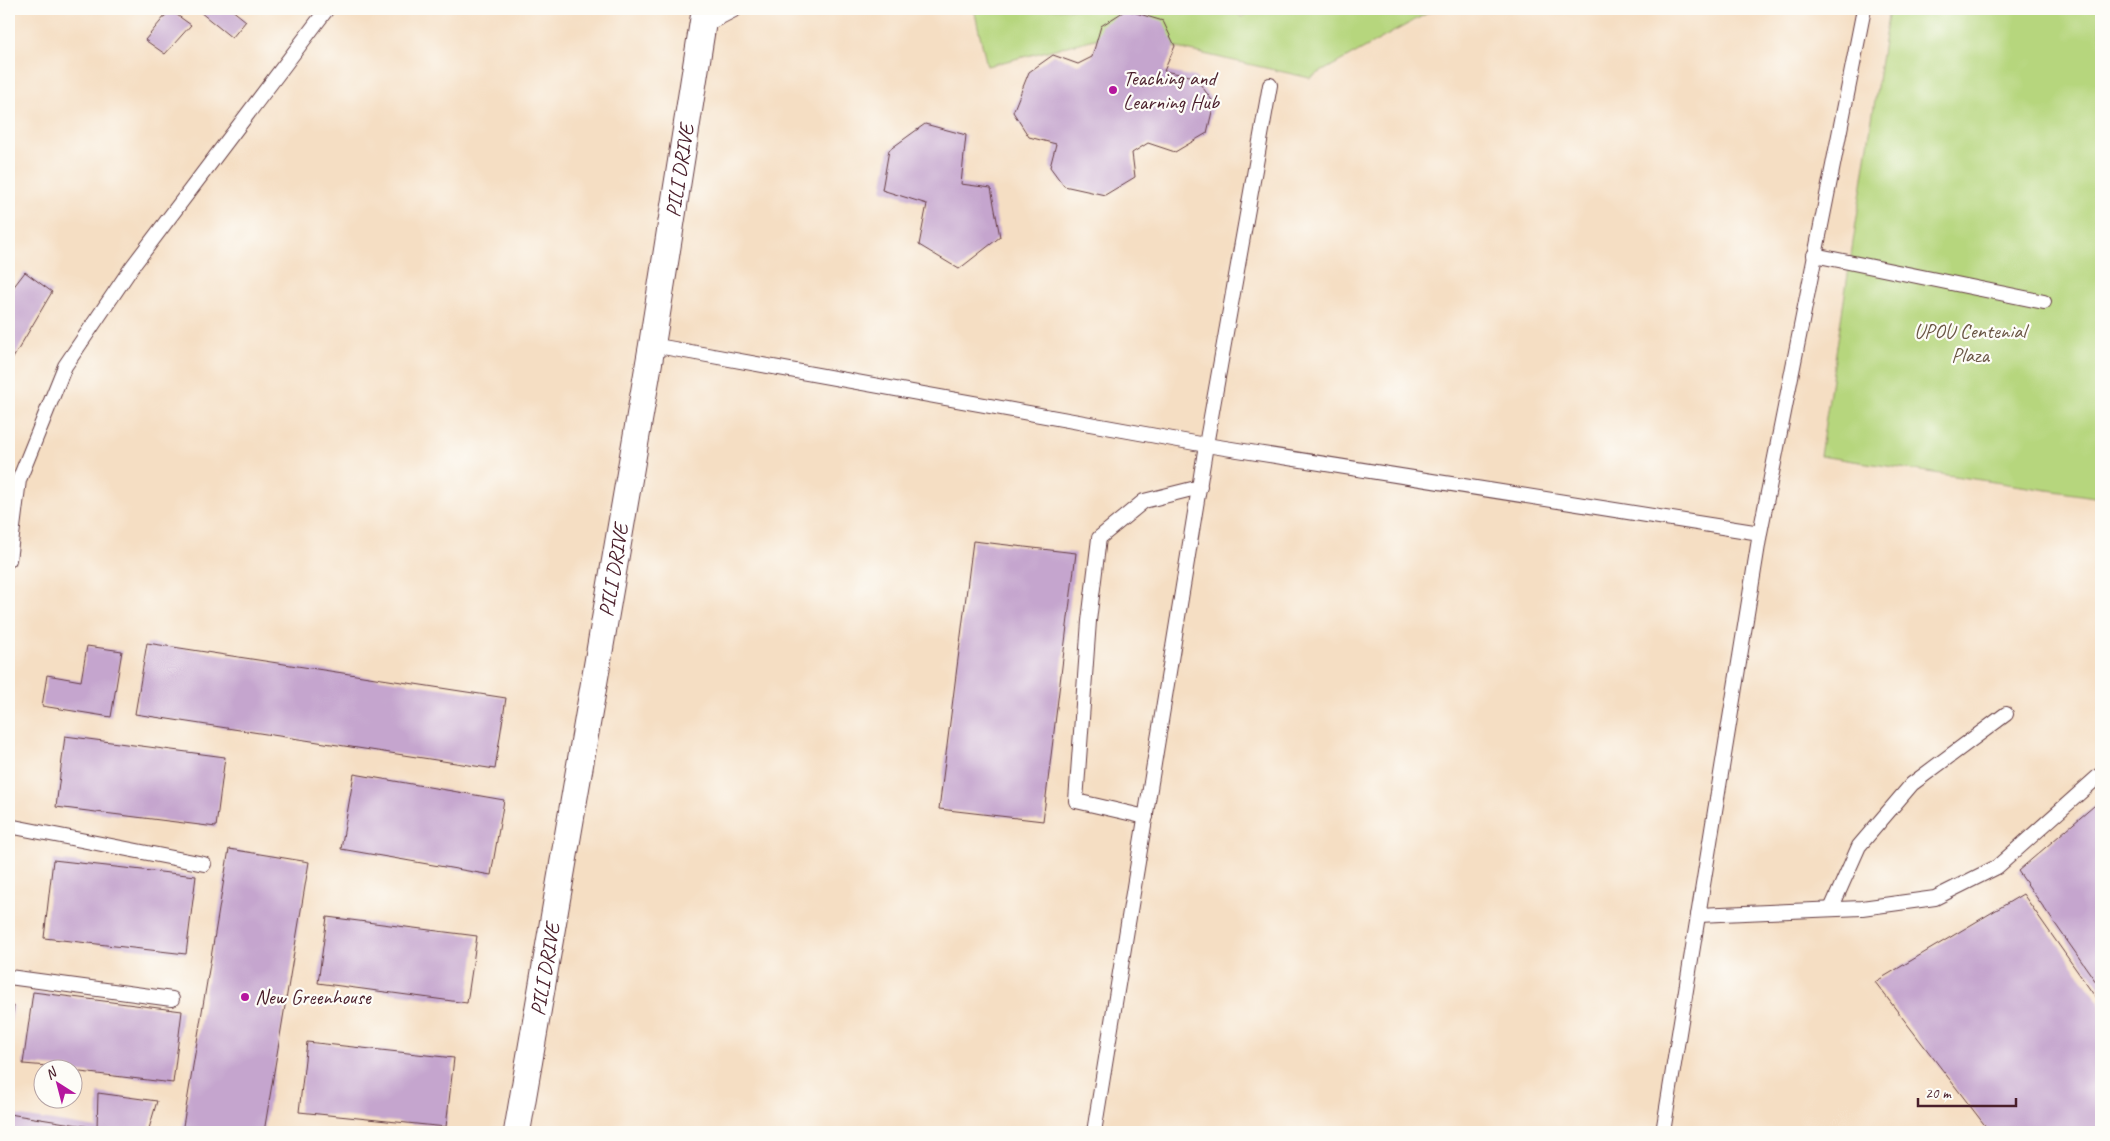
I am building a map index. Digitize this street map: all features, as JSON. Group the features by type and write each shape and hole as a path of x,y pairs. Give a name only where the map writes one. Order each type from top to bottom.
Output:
{"street":[{"name":"PILI DRIVE","path":"518,1132 652,345 704,17"}],"lane":[{"path":"9,560 19,480 66,366 132,267 327,9"},
{"path":"704,17 736,9"},
{"path":"1663,1132 1760,533 1864,9"},
{"path":"1094,1132 1206,445 1270,85"},
{"path":"1814,255 2044,302"},
{"path":"652,345 1206,445 1760,533"},
{"path":"1146,817 1076,801 1089,621 1099,538 1144,501 1200,487"},
{"path":"1831,909 1858,846 1912,784 2006,714"},
{"path":"1698,915 1862,908 1935,898 1997,867 2101,774"},
{"path":"9,826 204,864"},
{"path":"9,977 172,999"}],"green space":[{"path":"974,9 1235,9 1241,17 1255,9 1435,9 1310,78 1115,34 987,66"},
{"name":"UPOU Centenial Plaza","path":"1889,9 2101,9 2101,498 1820,456"}],"building":[{"path":"203,9 231,9 246,21 232,38 200,12"},
{"path":"170,10 191,25 165,54 145,40"},
{"name":"Teaching and Learning Hub","path":"1126,10 1163,21 1175,46 1164,71 1195,77 1214,103 1207,133 1175,152 1148,143 1132,153 1135,177 1105,195 1064,186 1050,167 1056,144 1029,137 1013,112 1029,72 1053,55 1078,64 1092,57 1101,26"},
{"path":"925,124 966,135 961,184 991,188 1000,237 959,269 919,245 927,204 882,190 889,150"},
{"path":"25,272 52,292 9,365 9,293"},
{"path":"973,541 1076,553 1043,821 939,809"},
{"path":"147,643 506,698 495,769 135,714"},
{"path":"87,646 122,651 111,717 42,706 47,675 81,681"},
{"path":"65,736 225,757 216,827 56,807"},
{"path":"354,774 504,800 491,875 341,849"},
{"path":"2101,800 2101,989 2018,871"},
{"name":"New Greenhouse","path":"229,849 309,862 264,1132 182,1132"},
{"path":"53,860 196,876 186,954 44,938"},
{"path":"2023,894 2101,1005 2101,1132 1990,1132 1875,982"},
{"path":"327,917 477,936 467,1003 318,983"},
{"path":"33,992 182,1011 173,1083 82,1072 82,1058 32,1058 32,1065 23,1064"},
{"path":"9,1005 14,1006 10,1027 9,1027"},
{"path":"307,1042 454,1058 446,1127 299,1112"},
{"path":"98,1093 157,1101 148,1132 9,1132 9,1114 97,1128"}],"place":[{"name":"Teaching and Learning Hub","path":"1113,90"},
{"name":"New Greenhouse","path":"245,997"}]}
